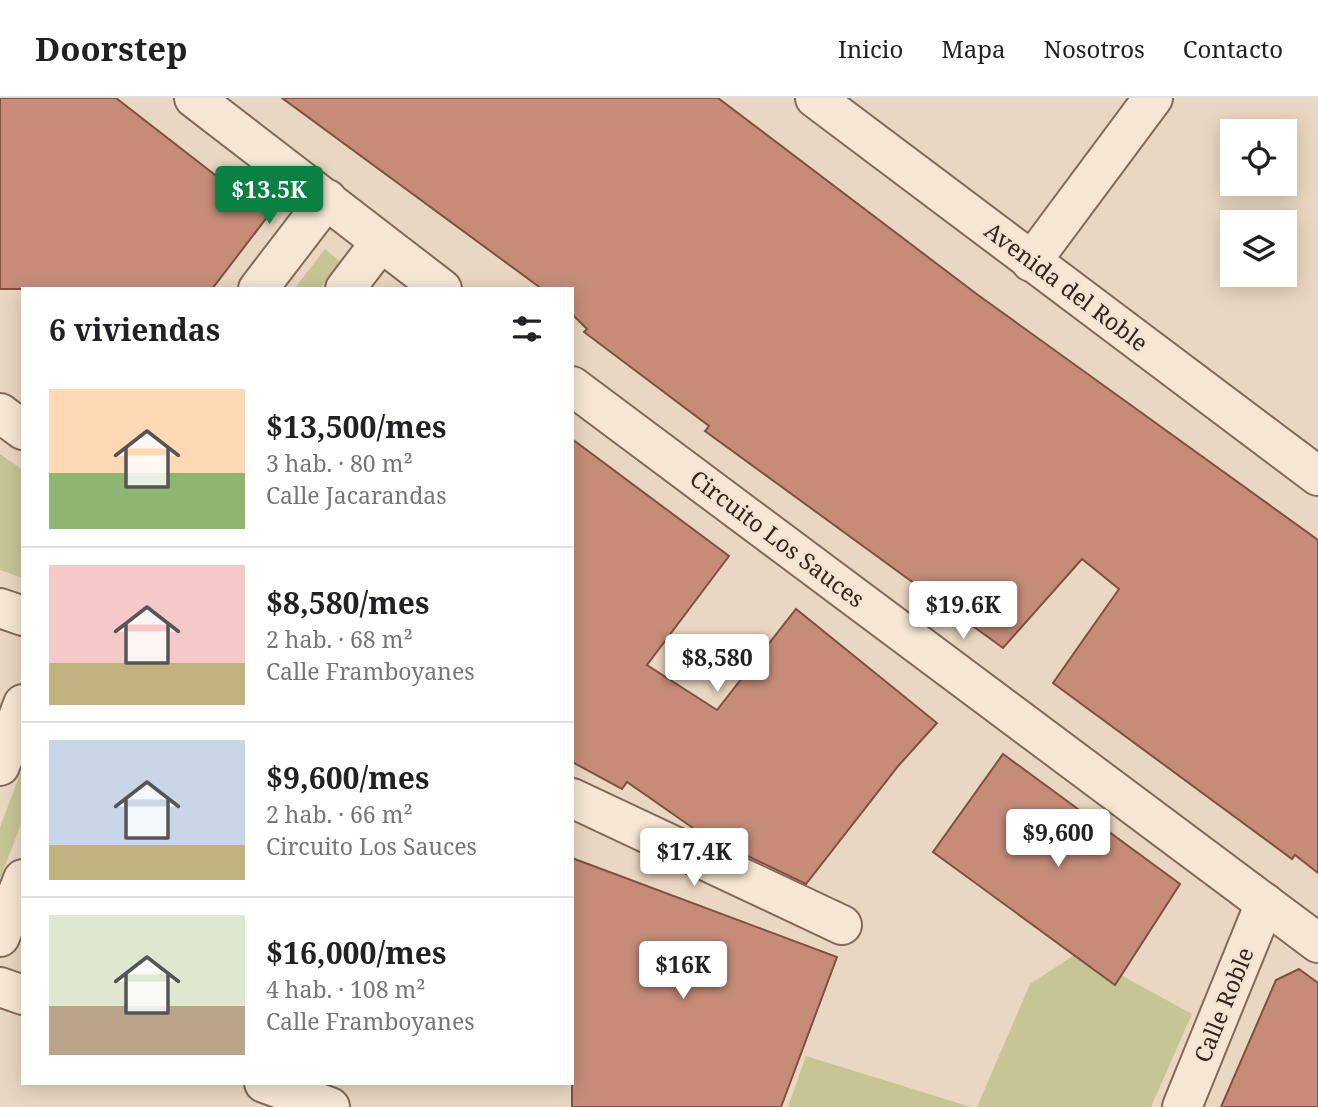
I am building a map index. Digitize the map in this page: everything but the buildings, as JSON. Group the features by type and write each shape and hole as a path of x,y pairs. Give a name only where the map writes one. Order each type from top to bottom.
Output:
{"street":[{"path":"194,98 439,287"},
{"name":"Avenida del Roble","path":"815,98 1317,474"},
{"path":"1031,262 1153,98"},
{"path":"260,287 327,199"},
{"path":"347,287 380,243"},
{"name":"Circuito Los Sauces","path":"574,387 1318,943"},
{"path":"0,413 21,429"},
{"path":"0,608 21,615"},
{"path":"0,766 21,709"},
{"path":"574,798 842,925"},
{"path":"0,937 21,884"},
{"name":"Calle Roble","path":"1182,1107 1265,903"},
{"path":"0,987 21,994"},
{"path":"270,1085 330,1107"}],"shaded area":[{"path":"325,249 341,262 322,287 296,287"},
{"path":"0,454 21,469 21,577 0,570"},
{"path":"21,772 21,824 0,879 0,827"},
{"path":"1079,952 1192,1014 1151,1107 977,1107 1030,984"},
{"path":"806,1056 971,1107 788,1107"}]}
